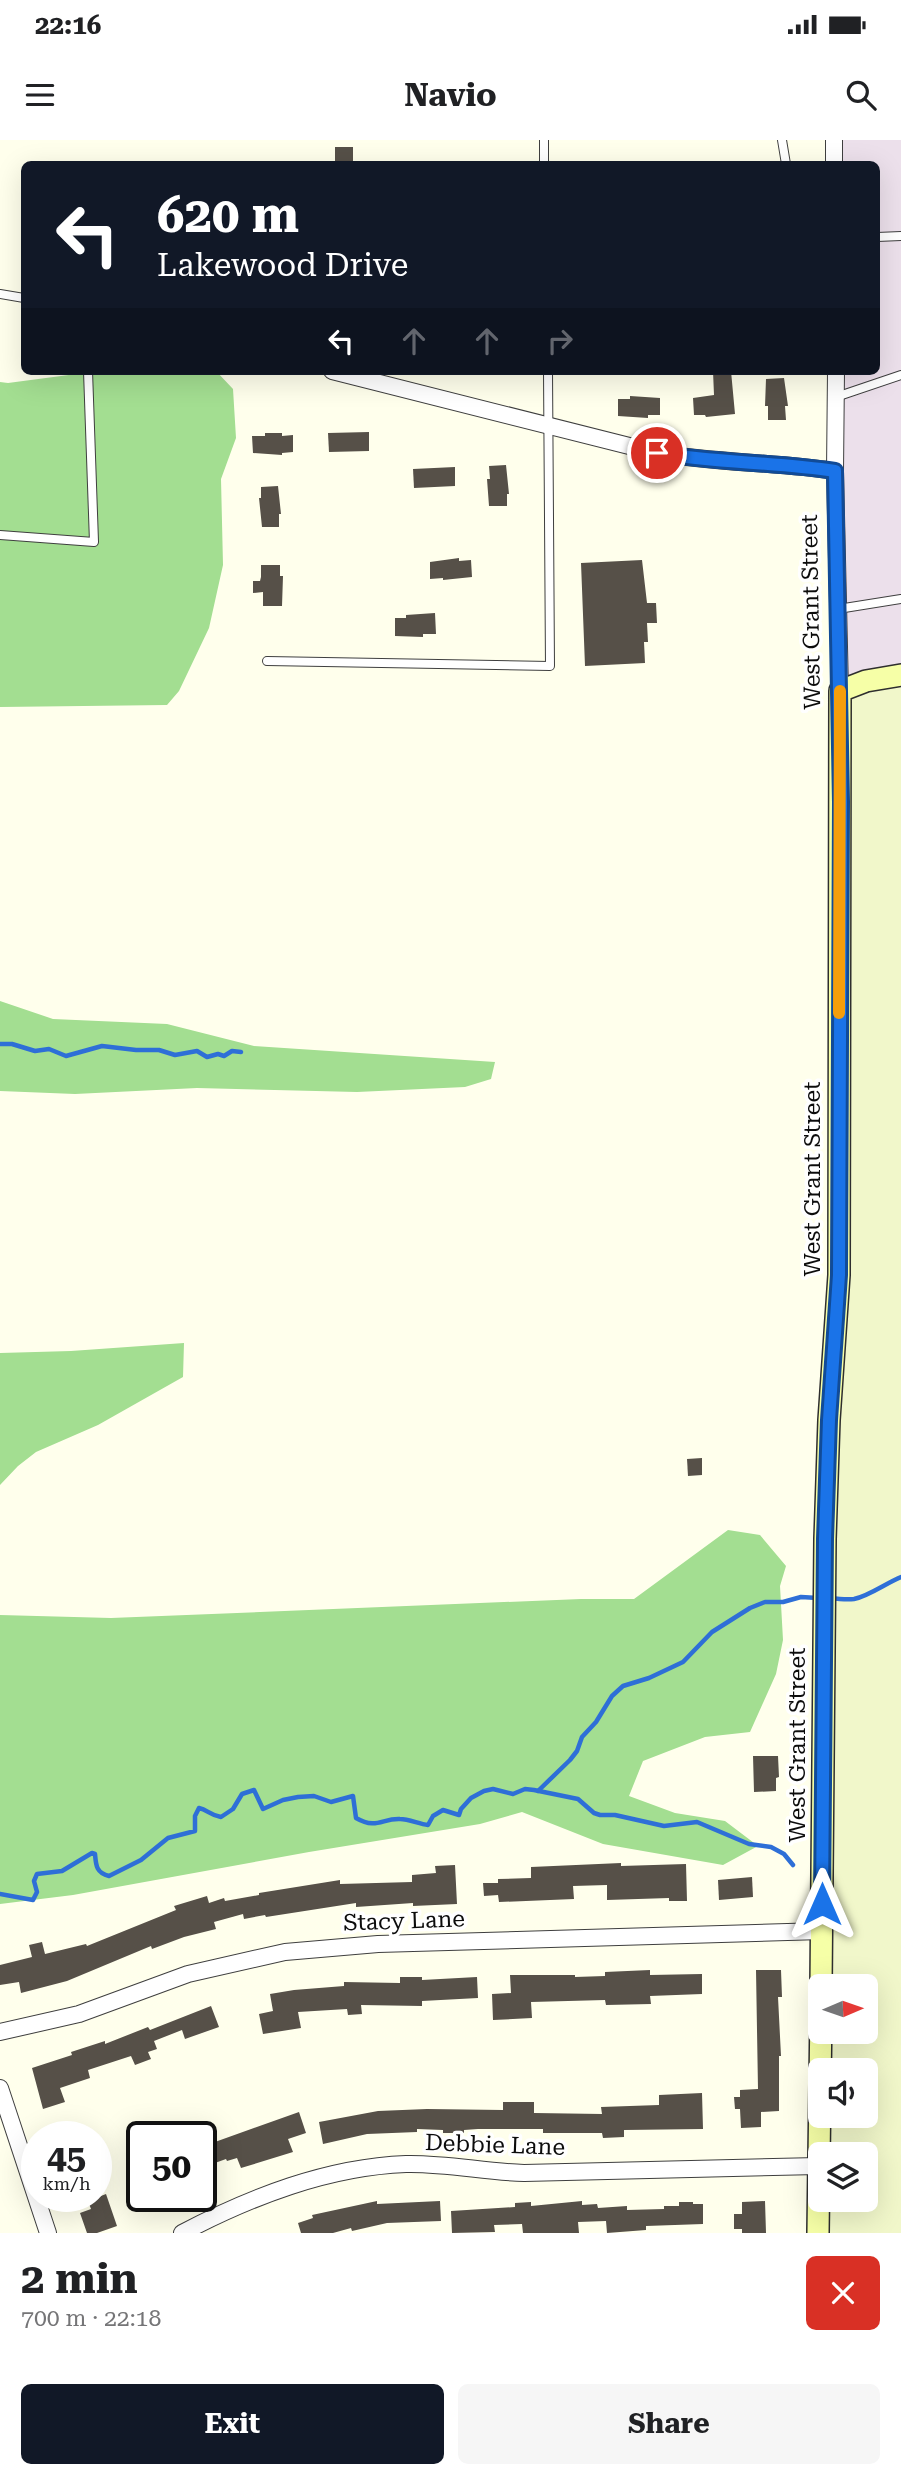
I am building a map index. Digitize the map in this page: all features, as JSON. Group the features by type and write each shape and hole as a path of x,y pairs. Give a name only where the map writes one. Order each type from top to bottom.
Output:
{"main road":[{"path":"840,691 866,681 901,675"},
{"name":"West Grant Street","path":"821,1974 825,1539 829,1420 839,1275 840,691"},
{"path":"818,2142 820,2044"},
{"path":"818,2212 818,2233"}],"street":[{"path":"834,140 834,161"},
{"path":"348,375 657,453 697,460 783,463 835,471"},
{"name":"West Grant Street","path":"836,375 835,471 840,691"},
{"name":"Stacy Lane","path":"0,2032 79,2014 188,1974 306,1949 378,1944 822,1931"},
{"path":"0,2088 48,2233"},
{"name":"Debbie Lane","path":"182,2233 274,2191 337,2174 384,2166 445,2165 483,2171 524,2173 808,2166"}],"lane":[{"path":"544,140 544,161"},
{"path":"782,140 786,161"},
{"path":"880,237 901,236"},
{"path":"0,294 21,298"},
{"path":"0,535 94,542 88,375"},
{"path":"267,661 551,666 548,375"},
{"path":"836,397 901,375"},
{"path":"838,609 901,599"}],"shaded area":[{"path":"834,140 901,140 901,675 840,691 835,375 880,375 880,161 835,161"}],"green space":[{"path":"69,375 220,375 233,389 236,438 221,479 223,565 209,628 179,691 167,705 0,707 0,382"},
{"path":"901,675 901,2233 818,2233 818,2212 878,2212 878,2142 819,2142 820,2128 878,2128 878,2058 821,2058 821,2044 878,2044 878,1974 821,1974 840,691"},
{"path":"0,1001 53,1019 167,1024 254,1046 495,1062 491,1079 465,1087 357,1092 197,1088 75,1094 0,1091"},
{"path":"184,1343 183,1377 98,1425 36,1452 0,1485 0,1353"},
{"path":"728,1530 760,1535 786,1566 780,1586 783,1640 776,1674 750,1732 705,1737 643,1761 629,1796 675,1813 725,1821 758,1846 723,1865 603,1844 522,1812 480,1824 73,1895 0,1904 0,1615 111,1618 634,1599"}],"building":[{"path":"335,147 353,147 353,161 335,161"},
{"path":"713,375 731,375 735,414 706,417 694,415 693,398 714,395"},
{"path":"784,378 788,406 785,406 786,420 768,420 768,406 765,406 766,379"},
{"path":"630,396 660,398 660,415 648,415 648,418 618,416 618,399 630,399"},
{"path":"369,432 369,451 329,452 328,433"},
{"path":"265,433 293,435 293,452 282,455 253,453 252,436 265,436"},
{"path":"506,465 509,494 507,506 489,506 489,466"},
{"path":"455,467 455,486 414,488 413,469"},
{"path":"278,486 281,514 279,527 262,527 259,498 261,487"},
{"path":"459,558 459,561 471,560 472,577 430,579 430,562"},
{"path":"642,560 647,603 656,603 657,623 647,623 645,663 585,666 581,563"},
{"path":"261,565 280,565 280,576 283,576 282,606 263,606 263,592 253,593 253,581 260,581"},
{"path":"435,613 436,634 423,634 423,637 395,636 395,618"},
{"path":"702,1458 702,1475 688,1476 687,1459"},
{"path":"753,1756 778,1756 779,1777 776,1778 776,1791 754,1792"},
{"path":"621,1863 621,1866 686,1864 687,1901 669,1901 669,1898 607,1900 607,1885 573,1886 574,1899 499,1902 498,1895 484,1896 483,1883 498,1883 498,1879 531,1878 531,1867"},
{"path":"455,1865 457,1904 413,1906 413,1903 356,1907 356,1903 266,1917 244,1919 243,1914 214,1922 216,1929 152,1949 151,1946 67,1981 21,1993 19,1982 0,1985 0,1965 32,1957 29,1945 42,1942 45,1954 86,1944 87,1946 176,1910 174,1906 207,1896 209,1903 224,1898 225,1901 340,1880 340,1884 412,1882 412,1875 436,1873 435,1866"},
{"path":"752,1877 753,1897 719,1900 718,1880"},
{"path":"650,1970 650,1975 702,1974 702,1994 650,1996 651,2004 606,2005 605,2000 531,2002 532,2018 493,2020 492,1994 511,1993 510,1975 605,1976 605,1972"},
{"path":"756,1970 781,1970 782,1997 778,1997 781,2056 779,2111 761,2112 761,2127 741,2128 740,2109 735,2109 734,2097 740,2097 740,2090 758,2089"},
{"path":"400,1977 422,1977 422,1980 477,1977 478,1998 422,2001 422,2006 361,2005 362,2014 348,2015 347,2009 298,2012 301,2028 263,2034 259,2014 273,2011 270,1994 344,1986 344,1982 400,1983"},
{"path":"211,2006 219,2027 185,2039 182,2030 154,2041 157,2049 148,2052 151,2059 135,2065 131,2056 88,2070 90,2078 60,2088 65,2102 43,2109 32,2068 148,2027 150,2030"},
{"path":"702,2093 703,2129 624,2130 624,2137 603,2138 602,2133 543,2133 543,2129 478,2129 464,2130 464,2133 443,2133 443,2130 417,2129 417,2132 367,2134 323,2144 319,2122 378,2111 503,2110 503,2102 534,2102 534,2113 602,2114 601,2107 659,2105 659,2095"},
{"path":"299,2112 306,2133 288,2139 293,2152 241,2168 237,2158 217,2162 217,2141"},
{"path":"377,2201 377,2204 440,2201 441,2221 387,2223 333,2233 301,2233 298,2223 313,2218 312,2215"},
{"path":"582,2201 582,2205 597,2204 598,2208 627,2206 627,2210 664,2209 664,2206 679,2206 679,2202 693,2202 703,2204 703,2224 646,2226 646,2230 607,2233 606,2221 578,2222 579,2233 523,2233 522,2224 494,2225 495,2232 452,2233 451,2211 515,2207 515,2203 531,2202 531,2206"},
{"path":"765,2201 766,2233 742,2233 742,2229 734,2229 734,2214 742,2214 742,2202"},
{"path":"112,2211 117,2226 97,2233 87,2233 80,2213"}],"waterway":[{"path":"0,1044 12,1044 35,1051 49,1049 66,1056 102,1046 159,1050 175,1055 197,1051 207,1057 218,1054 224,1056 232,1051 241,1052"},
{"path":"830,1598 854,1599 901,1577"},
{"path":"538,1791 570,1760 582,1737 596,1722 612,1696 623,1686 649,1678 683,1662 712,1632 750,1608 765,1602 783,1602 801,1597 818,1598"},
{"path":"0,1894 33,1900 37,1892 34,1881 37,1874 62,1871 92,1853 95,1854 99,1871 109,1876 141,1860 168,1838 195,1831 195,1816 199,1808 221,1817 233,1809 242,1794 254,1790 263,1809 298,1797 314,1796 331,1802 353,1796 356,1818 363,1821 374,1823 400,1819 428,1825 433,1816 443,1810 459,1815 471,1798 484,1791 493,1789 513,1794 525,1789 534,1790 578,1799 600,1815 615,1815 664,1826 697,1822 749,1844 771,1847 784,1854 793,1865"}],"slow traffic":[{"path":"839,1013 840,691"}],"route":[{"path":"657,453 697,460 783,463 835,471 841,802 839,1275 829,1420 825,1539 822,1904"}]}
